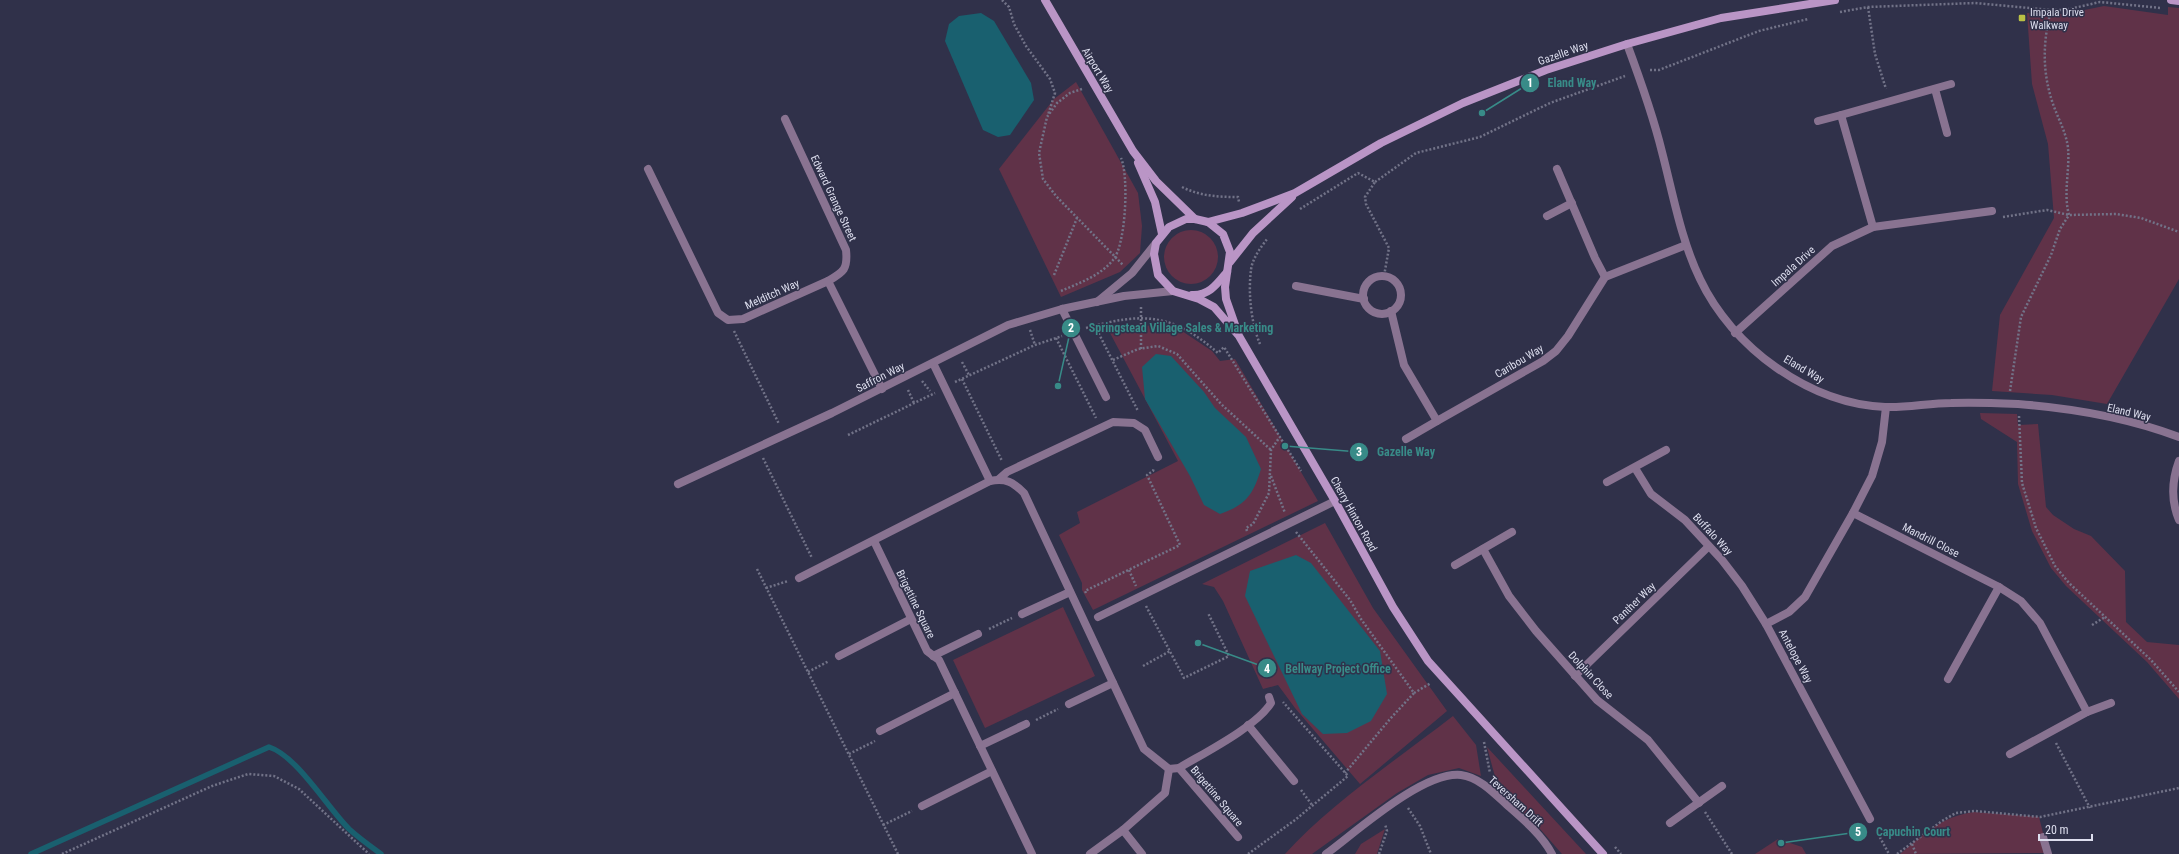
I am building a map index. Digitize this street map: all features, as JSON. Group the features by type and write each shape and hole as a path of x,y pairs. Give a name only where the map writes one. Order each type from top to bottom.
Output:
{"street":[{"name":"Airport Way","path":"1045,0 1133,151 1155,202 1162,234"},
{"name":"Gazelle Way","path":"1208,222 1242,213 1295,193 1381,144 1463,103 1546,70 1627,44 1721,18 1835,0"},
{"path":"2171,0 2179,1"},
{"name":"Eland Way","path":"1627,44 1659,140 1686,245 1708,294 1735,334 1754,352 1820,392 1856,404 1886,407 1951,403 2019,404 2084,413 2139,424 2179,437"},
{"path":"1818,121 1951,84"},
{"path":"1935,89 1947,132"},
{"path":"1841,115 1873,227"},
{"name":"Edward Grange Street","path":"785,119 846,250 847,264 842,274 828,282"},
{"name":"Airport Way","path":"1133,151 1156,181 1195,219"},
{"path":"648,169 718,313 728,320"},
{"path":"1557,169 1606,277 1686,245"},
{"name":"Gazelle Way","path":"1229,266 1254,233 1295,193"},
{"path":"1547,216 1572,203"},
{"name":"Impala Drive","path":"1735,334 1832,246 1873,227 1992,211"},
{"path":"1195,219 1208,222 1223,234 1230,252 1225,287 1226,299 1239,336 1214,307 1200,299 1175,292 1158,275 1154,259 1156,243 1162,234 1177,222 1195,219"},
{"name":"Saffron Way","path":"1096,303 1132,273 1156,243"},
{"path":"1175,292 1199,295 1213,289 1229,266"},
{"path":"1384,276 1394,280 1400,289 1399,302 1391,311 1385,313 1372,311 1367,307 1364,299 1363,289 1371,279 1384,276"},
{"name":"Caribou Way","path":"1406,439 1543,361 1556,351 1568,336 1606,277"},
{"path":"828,282 882,388"},
{"name":"Melditch Way","path":"728,320 743,319 828,282"},
{"path":"1296,286 1364,299"},
{"name":"Saffron Way","path":"678,484 882,388 1008,325 1062,309 1124,296 1175,292"},
{"path":"1062,309 1072,332 1106,397"},
{"path":"1391,311 1404,365 1437,421"},
{"name":"Cherry Hinton Road","path":"1239,336 1335,501 1393,607 1428,661 1603,854"},
{"path":"932,363 990,481"},
{"name":"Antelope Way","path":"1870,819 1766,624 1789,612 1804,597 1853,513 1872,476 1882,442 1886,407"},
{"path":"1000,479 1007,472 1113,422 1134,423 1145,430 1158,457"},
{"path":"1607,482 1666,450"},
{"path":"2179,461 2175,474 2173,505 2179,520"},
{"name":"Buffalo Way","path":"1635,468 1651,494 1685,520 1708,547 1722,560 1742,586 1766,624"},
{"path":"799,578 990,481 1000,479 1014,483 1024,493 1144,749 1169,769 1165,793 1123,830 1090,854"},
{"path":"1098,617 1335,501"},
{"name":"Mandrill Close","path":"1853,513 1999,587 2021,601 2040,623 2087,712"},
{"path":"1455,565 1512,532"},
{"name":"Brigettine Square","path":"874,541 927,651 939,660 1032,854"},
{"name":"Panther Way","path":"1575,676 1708,547"},
{"name":"Dolphin Close","path":"1483,550 1509,596 1536,631 1596,700 1648,740 1699,802"},
{"path":"1948,680 1999,587"},
{"path":"1022,614 1070,592"},
{"path":"839,656 912,619"},
{"path":"933,656 978,634"},
{"path":"1068,704 1113,683"},
{"path":"880,731 955,693"},
{"name":"Brigettine Square","path":"1169,769 1180,768 1248,725 1266,711 1270,703 1269,697"},
{"path":"2010,754 2051,734 2087,712 2111,703"},
{"path":"980,746 1026,724"},
{"path":"1248,725 1294,781"},
{"name":"Brigettine Square","path":"1180,768 1238,837"},
{"path":"922,806 992,771"},
{"name":"Teversham Drift","path":"1326,854 1336,851 1400,798 1429,782 1445,777 1461,775 1476,780 1494,793 1528,823 1552,854"},
{"path":"1670,823 1722,786"},
{"path":"1123,830 1142,854"},
{"path":"2043,837 2048,854"}],"path":[{"path":"1002,0 1009,7 1014,24 1026,46 1050,79 1055,93 1047,117 1039,154 1043,179 1056,196 1091,232 1114,259"},
{"path":"1832,13 1868,7 1975,2 2051,10 2065,10 2100,2 2164,9"},
{"path":"1868,7 1875,54 1890,101"},
{"path":"2008,404 2021,316 2051,255 2060,228 2069,215 2066,203 2069,166 2066,135 2053,102 2044,53 2051,10"},
{"path":"1384,276 1390,248 1366,204 1365,197 1374,182 1416,153 1480,136 1550,103 1621,79 1636,69 1659,70 1759,31 1811,18"},
{"path":"1047,117 1057,103 1070,93 1082,89"},
{"path":"1294,213 1358,173 1374,182"},
{"path":"1177,184 1191,192 1207,196 1238,197"},
{"path":"1061,291 1101,272 1114,259 1120,240 1126,187"},
{"path":"1992,211 1997,218 2047,210 2069,215 2116,214 2141,218 2179,232"},
{"path":"1054,275 1077,218"},
{"path":"1263,351 1254,326 1250,293 1251,268 1269,237"},
{"path":"1140,317 1141,349"},
{"path":"848,435 962,379 1036,345 1072,332 1095,326 1140,317 1165,320 1198,335 1218,353 1224,347"},
{"path":"728,320 784,434"},
{"path":"1095,326 1140,415 1145,430"},
{"path":"1056,338 1100,427"},
{"path":"1113,360 1141,349 1158,346 1176,354 1221,404 1271,450"},
{"path":"962,379 1007,472"},
{"path":"917,380 928,386 935,401"},
{"path":"2019,404 2022,483 2036,528 2055,566 2069,583 2152,660 2179,692"},
{"path":"1252,541 1246,528 1253,524 1269,493 1271,476 1271,450 1279,438"},
{"path":"758,447 818,569"},
{"path":"1098,617 1085,591 1180,545 1147,475 1153,471 1158,457"},
{"path":"1271,476 1288,524 1350,600 1361,619 1414,693"},
{"path":"757,569 898,854"},
{"path":"1129,570 1184,678 1229,656 1208,613"},
{"path":"766,588 799,578"},
{"path":"978,634 1022,614"},
{"path":"2092,625 2105,617"},
{"path":"1143,666 1170,651"},
{"path":"808,672 839,656"},
{"path":"1345,773 1414,693 1432,682"},
{"path":"1026,724 1068,704"},
{"path":"848,754 878,739 880,731"},
{"path":"2051,734 2090,808"},
{"path":"1483,739 1494,793"},
{"path":"62,854 212,786 248,774 274,776 299,789 369,854"},
{"path":"1294,781 1312,805"},
{"path":"1897,854 1942,821 1956,814 1975,811 2040,817 2090,808 2179,788"},
{"path":"1400,798 1420,826 1431,854"},
{"path":"1699,802 1732,854"},
{"path":"883,825 922,806"},
{"path":"1379,854 1387,831 1383,811"},
{"path":"1870,819 1889,854"},
{"path":"1609,841 1621,854"},
{"path":"1912,844 1916,854"}],"shaded area":[{"path":"2104,6 2168,15 2168,7 2179,8 2179,279 2107,404 2052,395 1992,391 2000,315 2054,218 2048,144 2032,84 2027,13 2065,14"},
{"path":"981,13 994,21 1031,83 1034,100 1010,135 998,137 983,130 945,41 949,24 959,16"},
{"path":"1076,82 1138,193 1142,226 1140,253 1120,272 1061,297 999,169 1054,99"},
{"path":"1186,230 1196,230 1206,234 1214,242 1218,252 1218,262 1214,272 1206,280 1196,284 1186,284 1176,280 1168,272 1164,262 1164,252 1168,242 1176,234"},
{"path":"1151,325 1182,331 1212,351 1220,361 1235,359 1318,501 1093,610 1082,590 1082,583 1059,535 1080,523 1077,512 1178,461 1110,333"},
{"path":"1156,354 1171,356 1204,392 1215,408 1246,437 1261,469 1255,486 1247,498 1229,511 1220,514 1204,505 1190,476 1145,399 1142,367"},
{"path":"1980,413 2017,414 2018,425 2038,424 2046,507 2053,515 2074,529 2091,536 2125,571 2126,622 2147,642 2179,645 2179,699 2147,662 2066,586 2051,568 2032,531 2018,484 2017,442 1981,419"},
{"path":"1325,523 1373,608 1447,711 1360,784 1295,708 1278,685 1263,689 1223,601 1214,587 1202,584"},
{"path":"1296,555 1311,563 1380,651 1387,694 1371,721 1347,733 1323,734 1302,714 1245,596 1250,571"},
{"path":"1063,607 1095,676 985,728 953,660"},
{"path":"1453,716 1476,745 1481,776 1459,768 1428,775 1397,793 1312,854 1285,854 1303,835 1344,799"},
{"path":"1487,747 1586,854 1562,854 1541,830 1498,788"},
{"path":"1974,812 2039,817 2048,853 1900,854 1934,827 1952,817"},
{"path":"1385,829 1377,854 1355,854 1361,844"},
{"path":"1778,839 1802,847 1806,854 1755,854"}],"waterway":[{"path":"31,854 269,747 280,752 301,771 340,820 361,839 381,854"}],"place":[{"name":"Impala Drive Walkway","path":"2022,18"},
{"name":"Eland Way","path":"1482,113"},
{"name":"Springstead Village Sales & Marketing","path":"1058,386"},
{"name":"Gazelle Way","path":"1285,446"},
{"name":"Bellway Project Office","path":"1198,643"},
{"name":"Capuchin Court","path":"1781,843"}]}
